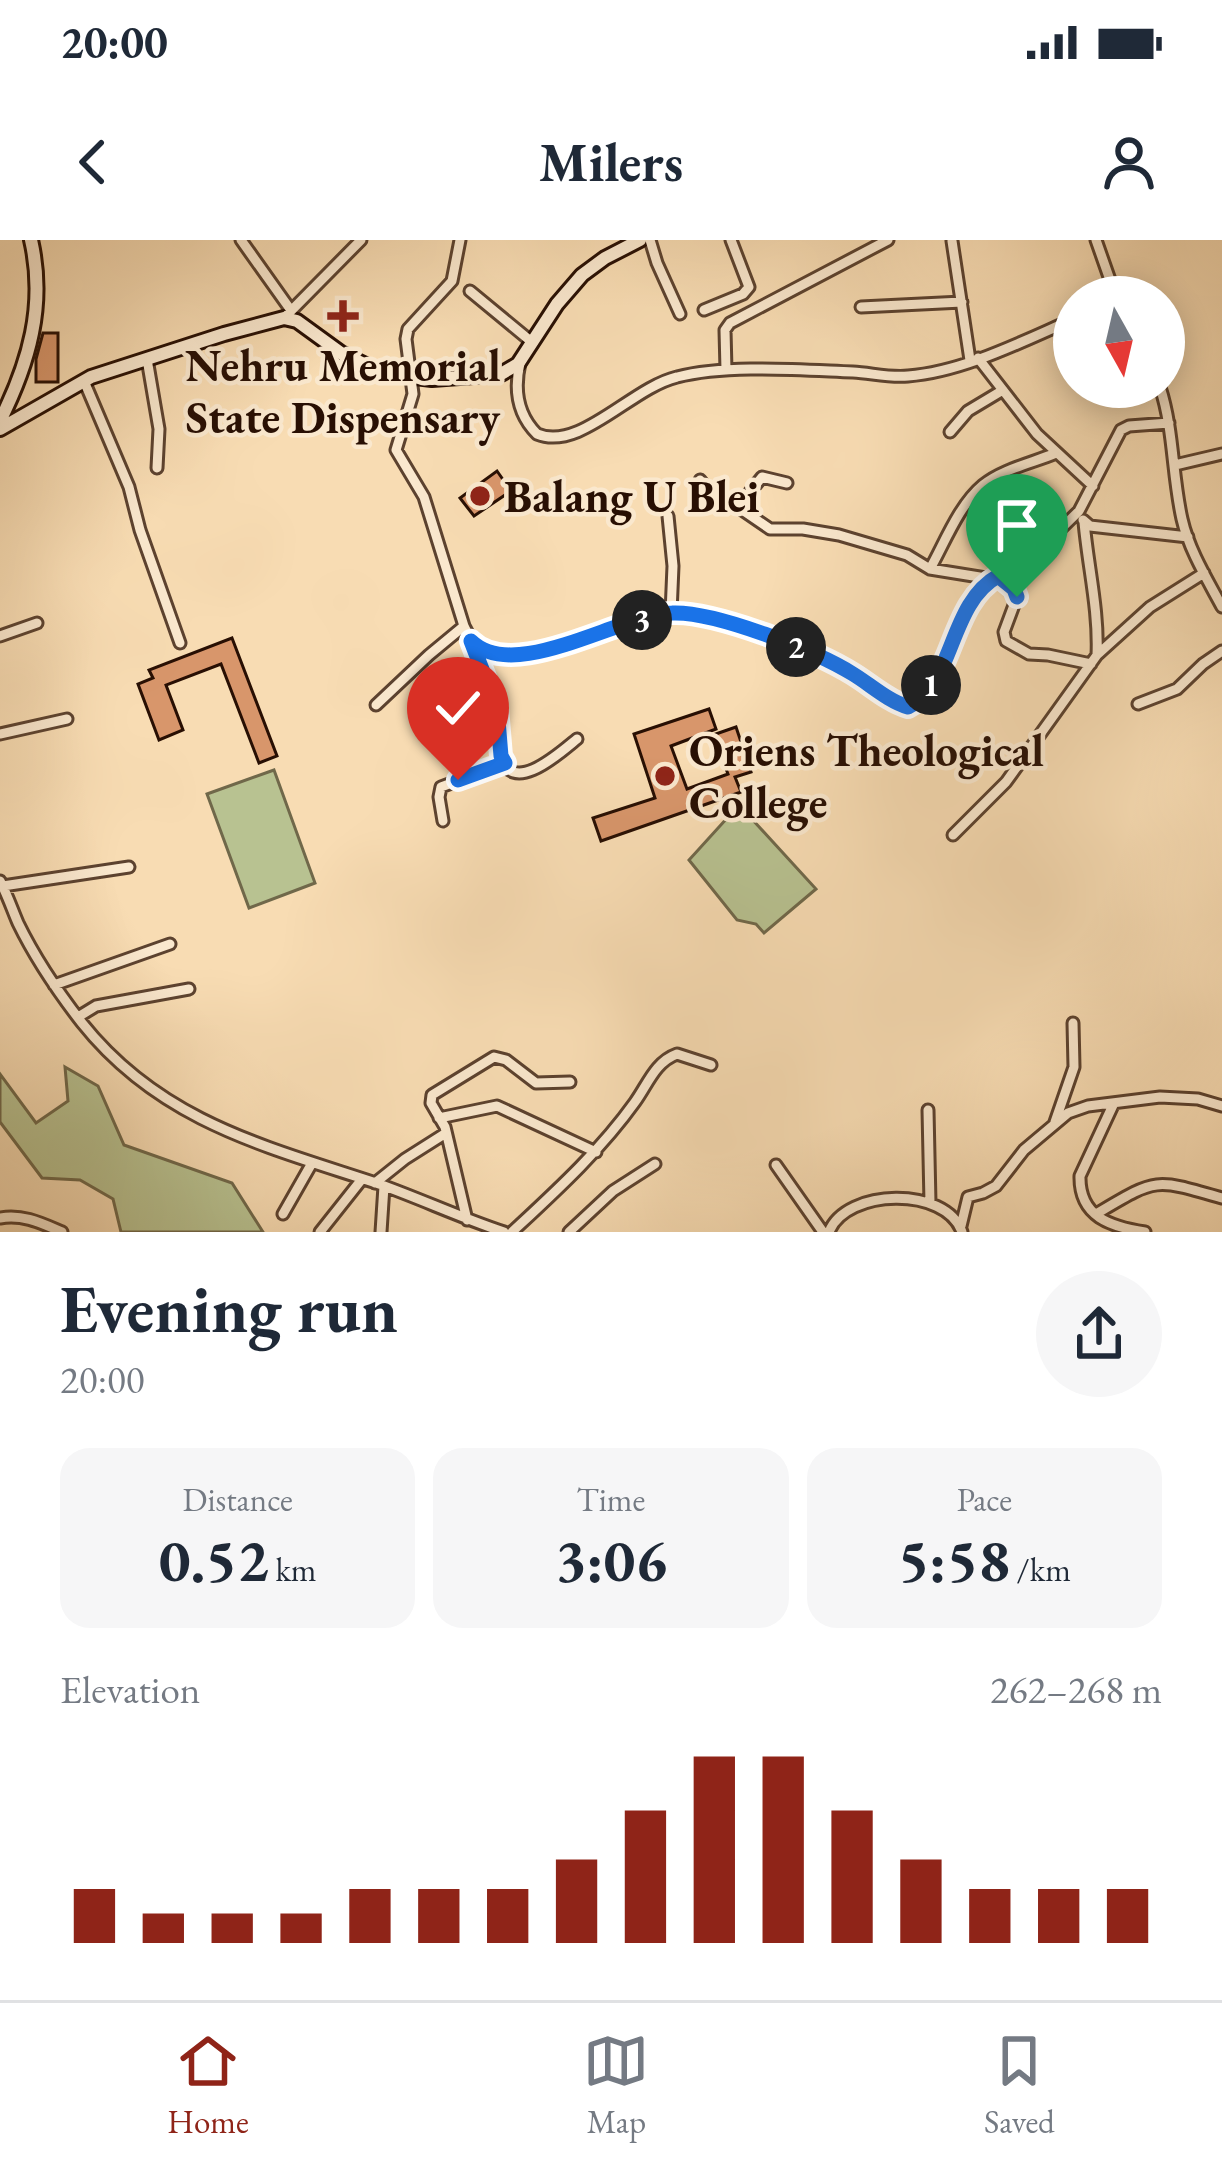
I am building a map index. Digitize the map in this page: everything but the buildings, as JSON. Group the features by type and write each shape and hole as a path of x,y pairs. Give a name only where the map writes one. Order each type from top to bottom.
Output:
{"street":[{"path":"0,425 32,338 37,290 31,240"},
{"path":"241,240 287,314 357,362 412,378 481,378 511,370 582,274 640,240"},
{"path":"0,425 84,380 287,314 361,240"},
{"path":"460,240 452,281 408,329 413,394 396,450 424,497 464,626 497,708 505,763 513,772 530,771 577,739"},
{"path":"650,240 680,314"},
{"path":"704,310 749,287 731,240"},
{"path":"726,370 724,330 730,322 888,240"},
{"path":"1096,240 1109,276"},
{"path":"952,242 974,359 1037,434 1093,486"},
{"path":"470,291 533,343"},
{"path":"861,307 962,302"},
{"path":"520,361 515,384 523,414 537,434 559,439 594,424 640,392 678,376 726,370 932,373 1053,327"},
{"path":"147,358 159,429 157,468"},
{"path":"84,380 129,487 180,643"},
{"path":"950,432 968,411 1003,390"},
{"path":"1165,408 1182,520 1222,607"},
{"path":"1094,659 1099,625 1081,517 1124,427 1169,423"},
{"path":"930,568 981,487 1056,453"},
{"path":"1175,465 1222,454"},
{"path":"738,507 762,477 787,483"},
{"path":"700,480 712,495 770,529 838,535 908,555 930,568 995,577 1014,589 1017,597 1004,632 1006,641 1029,654 1094,659"},
{"path":"668,516 671,613"},
{"path":"471,641 493,655 508,655 582,640 671,613 716,620 789,643 849,671 908,707 933,682 985,583 1030,559 1081,517"},
{"path":"1081,517 1107,529 1188,537"},
{"path":"952,835 1006,782 1094,659 1150,607 1204,573"},
{"path":"0,636 38,623"},
{"path":"376,705 464,626"},
{"path":"1138,704 1177,689 1222,651"},
{"path":"0,734 67,719"},
{"path":"443,821 441,788 505,763"},
{"path":"129,867 2,884 54,985 111,1055 169,1100 225,1132 467,1220 508,1232 596,1152 664,1060 677,1054 711,1065"},
{"path":"54,985 170,944"},
{"path":"78,1017 97,1006 189,989"},
{"path":"1054,1123 1075,1067 1073,1023"},
{"path":"467,1220 432,1095 490,1057 506,1060 536,1083 570,1082"},
{"path":"962,1229 968,1197 996,1186 1024,1150 1068,1113 1114,1103 1184,1097 1222,1106"},
{"path":"1114,1103 1080,1176 1082,1194 1108,1224 1145,1232"},
{"path":"439,1118 497,1106 596,1152"},
{"path":"928,1110 930,1203"},
{"path":"381,1232 380,1185 405,1159 446,1132"},
{"path":"283,1214 312,1163"},
{"path":"568,1232 613,1191 655,1164"},
{"path":"776,1165 826,1232 844,1212 897,1198 930,1203 953,1216 962,1229"},
{"path":"320,1232 362,1179"},
{"path":"1096,1214 1155,1183 1222,1198"},
{"path":"0,1218 26,1217 62,1232"}],"green space":[{"path":"274,770 315,883 249,908 207,794"},
{"path":"739,805 816,889 764,933 756,924 737,920 689,860"},
{"path":"65,1067 98,1086 124,1145 232,1183 263,1232 121,1232 113,1199 80,1180 42,1178 0,1122 0,1074 36,1123 68,1101"}],"place":[{"name":"Nehru Memorial State Dispensary","path":"343,316"},
{"name":"Balang U Blei","path":"480,496"},
{"name":"Oriens Theological College","path":"665,776"}],"route":[{"path":"458,780 505,763 497,708 471,641 493,655 508,655 595,636 656,615 689,614 789,643 849,671 908,707 940,671 955,631 985,583 998,576 1017,597"}]}
